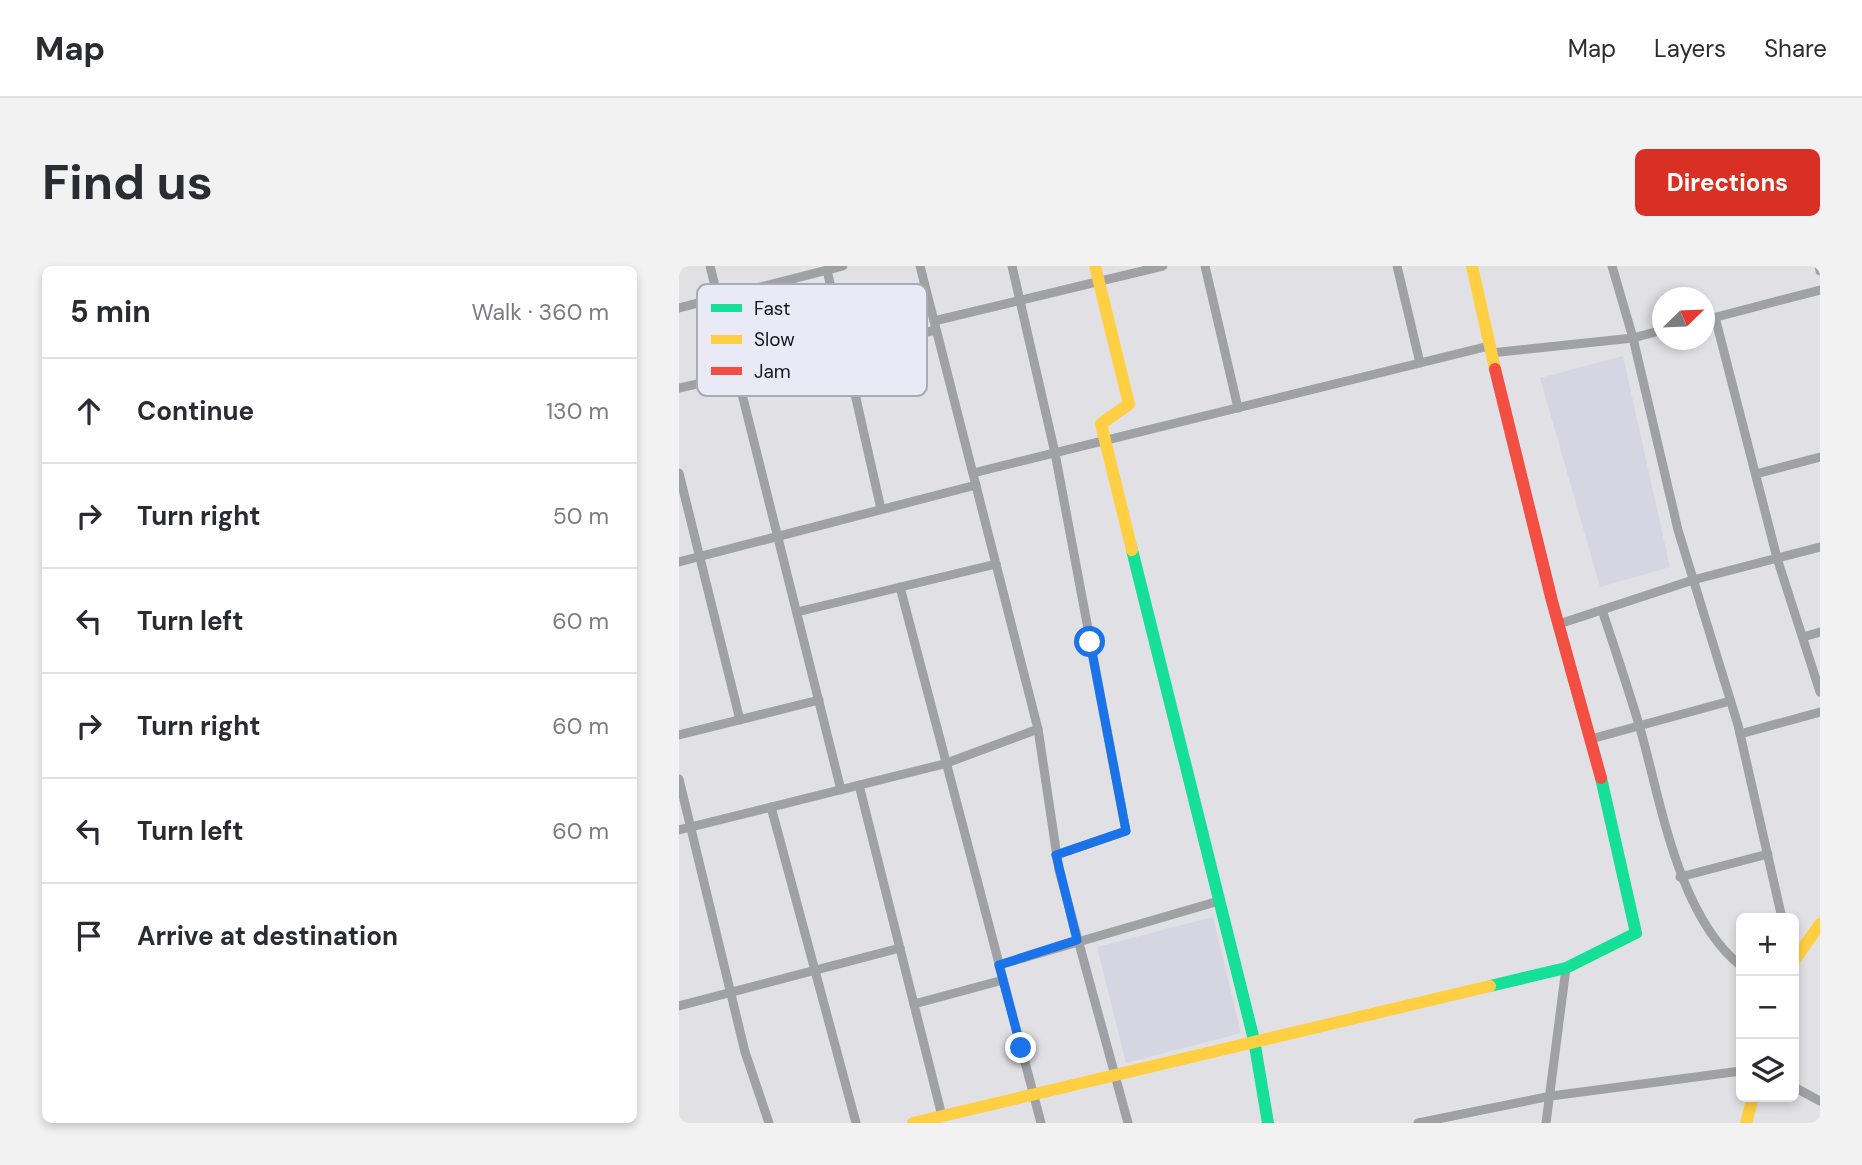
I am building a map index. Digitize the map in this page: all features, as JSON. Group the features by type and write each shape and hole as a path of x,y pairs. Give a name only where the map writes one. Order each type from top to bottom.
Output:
{"main road":[{"path":"1095,266 1129,404 1101,424 1254,1040 1268,1123"},
{"path":"913,1123 1566,968 1636,933 1591,739 1559,624 1490,349 1472,266"},
{"path":"1799,952 1820,924"},
{"path":"1746,1123 1752,1102"}],"street":[{"path":"710,266 714,284"},
{"path":"772,284 843,266"},
{"path":"920,266 924,284"},
{"path":"1011,266 1055,453 1126,831 1056,855"},
{"path":"927,328 1163,266"},
{"path":"1205,266 1238,408"},
{"path":"1397,266 1420,363"},
{"path":"1612,266 1633,338 1678,530 1740,734 1781,913"},
{"path":"827,270 830,284"},
{"path":"1820,290 1715,317 1777,558 1820,692"},
{"path":"927,294 1038,729 1056,855 1128,1123"},
{"path":"679,308 697,303"},
{"path":"973,473 1420,363 1490,349 1633,338 1652,333"},
{"path":"679,388 697,383"},
{"path":"743,396 841,790"},
{"path":"855,396 881,509"},
{"path":"1756,474 1820,457"},
{"path":"679,473 740,720"},
{"path":"679,562 976,485"},
{"path":"1559,624 1693,580 1820,547"},
{"path":"797,612 996,564"},
{"path":"899,587 1041,1123"},
{"path":"1602,610 1639,726 1680,877 1723,952 1736,962"},
{"path":"1803,637 1820,632"},
{"path":"679,736 819,700"},
{"path":"1591,739 1730,701"},
{"path":"1740,734 1820,712"},
{"path":"679,830 944,764 1038,729"},
{"path":"679,779 745,1052 769,1123"},
{"path":"859,785 942,1116"},
{"path":"771,807 856,1123"},
{"path":"1680,877 1767,854"},
{"path":"999,965 1077,940 1219,901"},
{"path":"679,1006 900,948"},
{"path":"1546,1123 1566,968"},
{"path":"914,1004 1003,980"},
{"path":"1418,1123 1551,1096 1736,1072"},
{"path":"1799,1090 1820,1101"}],"shaded area":[{"path":"1623,356 1670,567 1600,587 1540,378"},
{"path":"1213,917 1241,1033 1126,1063 1097,947"}],"traffic: fast":[{"path":"1132,550 1254,1040 1268,1123"},
{"path":"1490,986 1566,968 1636,933 1601,778"}],"traffic: slow":[{"path":"1095,266 1129,404 1101,424 1132,550"},
{"path":"1472,266 1495,369"},
{"path":"1799,954 1820,924"},
{"path":"913,1123 1490,986"},
{"path":"1746,1123 1752,1102"}],"traffic: jam":[{"path":"1495,369 1552,601 1601,778"}],"route":[{"path":"1021,1048 999,965 1077,940 1056,855 1126,831 1090,642"}]}
